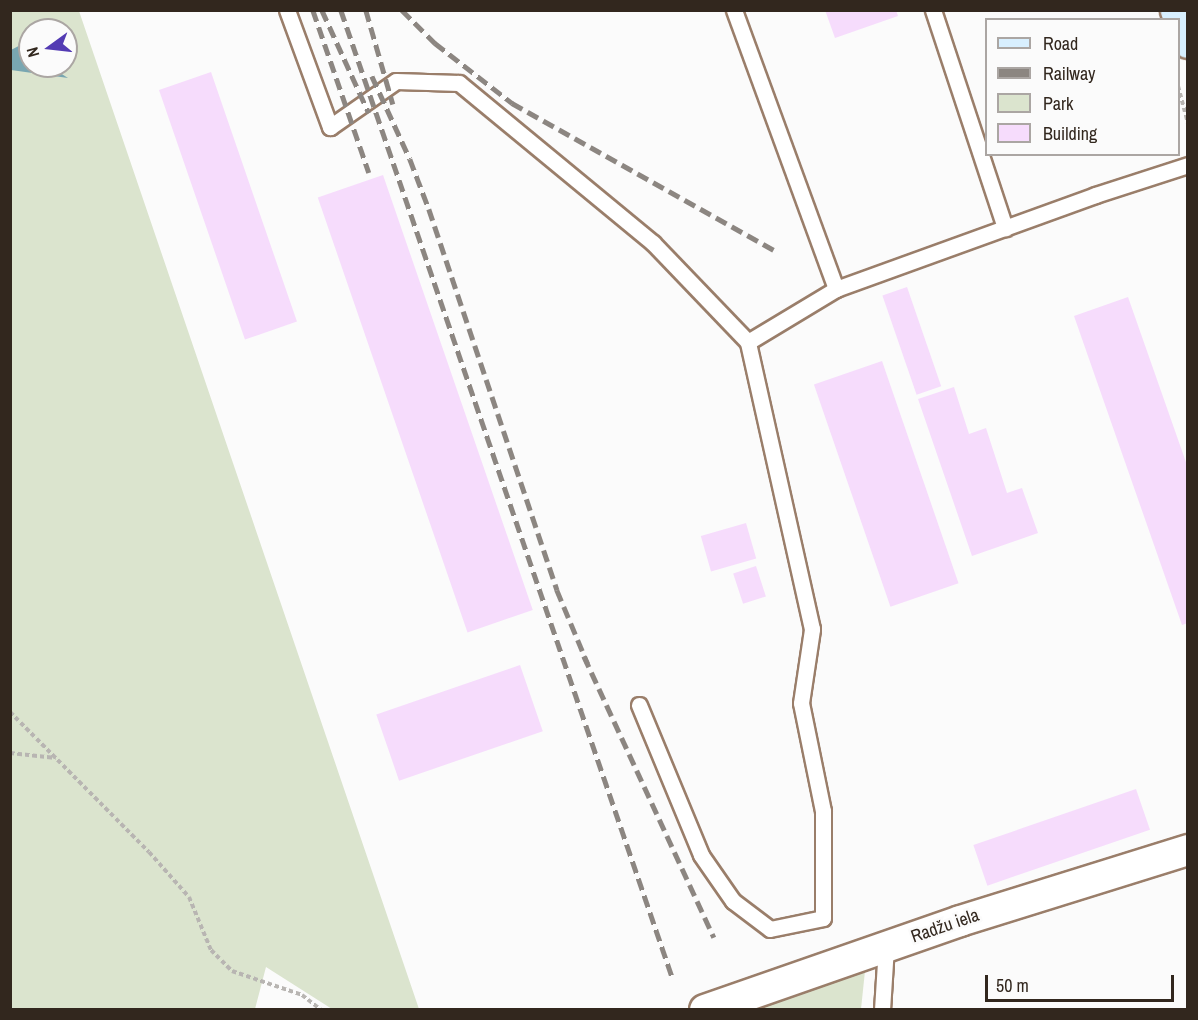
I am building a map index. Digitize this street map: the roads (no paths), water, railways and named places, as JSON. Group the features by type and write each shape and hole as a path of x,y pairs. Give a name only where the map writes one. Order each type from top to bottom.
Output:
{"main road":[{"path":"1180,18 1188,41"}],"street":[{"name":"Radžu iela","path":"705,1010 886,946 1188,850"}],"lane":[{"path":"287,10 330,128 396,81 459,82 653,243 748,342 812,629 801,703 823,811 823,918 770,929 733,901 701,855 639,705"},
{"path":"734,10 836,289"},
{"path":"933,10 1005,228"},
{"path":"748,342 836,289 1188,165"},
{"path":"882,1010 886,946"}],"water":[{"path":"18,46 18,71 11,70 11,50"}],"railway":[{"path":"313,10 369,173"},
{"path":"322,10 369,113"},
{"path":"341,10 672,976"},
{"path":"366,10 393,104"},
{"path":"402,10 435,43 512,103 779,253"},
{"path":"372,76 410,159 429,209 557,590 588,664"},
{"path":"584,656 714,937"}]}
